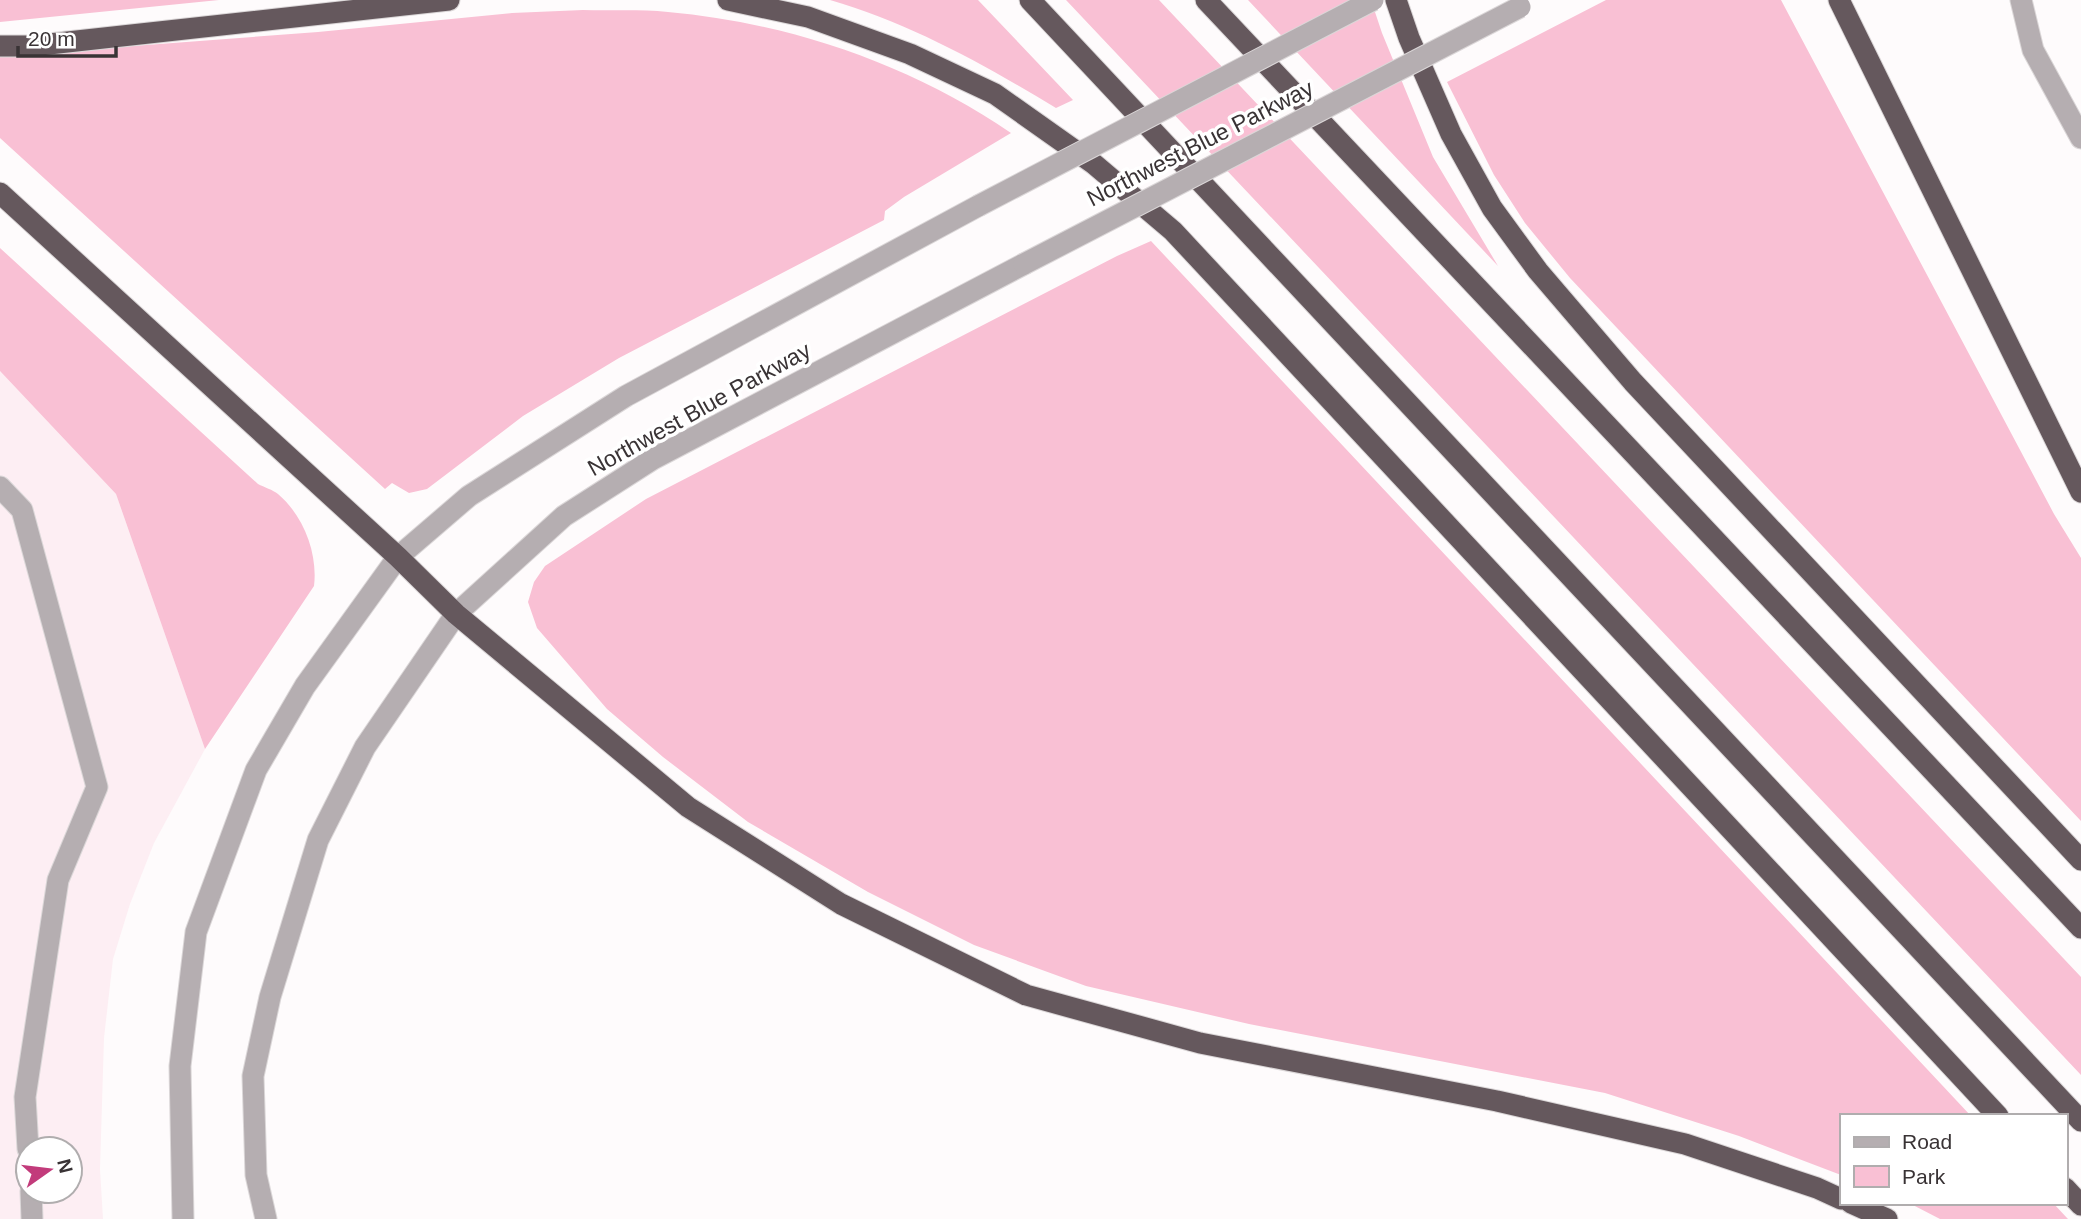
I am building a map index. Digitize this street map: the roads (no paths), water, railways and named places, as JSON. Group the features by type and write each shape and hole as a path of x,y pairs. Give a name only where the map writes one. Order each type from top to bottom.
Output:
{"highway":[{"path":"0,47 31,46 449,0"},
{"path":"728,0 808,17 910,54 995,94 1094,164 1173,231 1995,1114"},
{"path":"1030,0 2081,1121"},
{"path":"1206,0 2081,928"},
{"path":"1396,0 1409,38 1451,134 1492,208 1538,271 1633,382 2081,860"},
{"path":"1839,0 2081,492"},
{"path":"0,194 398,557 456,614 688,807 841,904 1026,995 1200,1043 1497,1101 1685,1144 1817,1188 1840,1199"},
{"path":"2067,1190 2081,1205"},
{"path":"1856,1205 1887,1219"}],"street":[{"name":"Northwest Blue Parkway","path":"183,1219 180,1066 195,932 256,770 306,686 398,557 469,496 626,396 978,206 1373,0"},
{"path":"2021,0 2033,50 2081,138"},
{"name":"Northwest Blue Parkway","path":"266,1219 256,1175 253,1076 271,997 318,840 365,747 456,614 564,516 653,459 1526,3"},
{"path":"0,487 22,510 97,787 58,880 25,1097 27,1135"}]}
